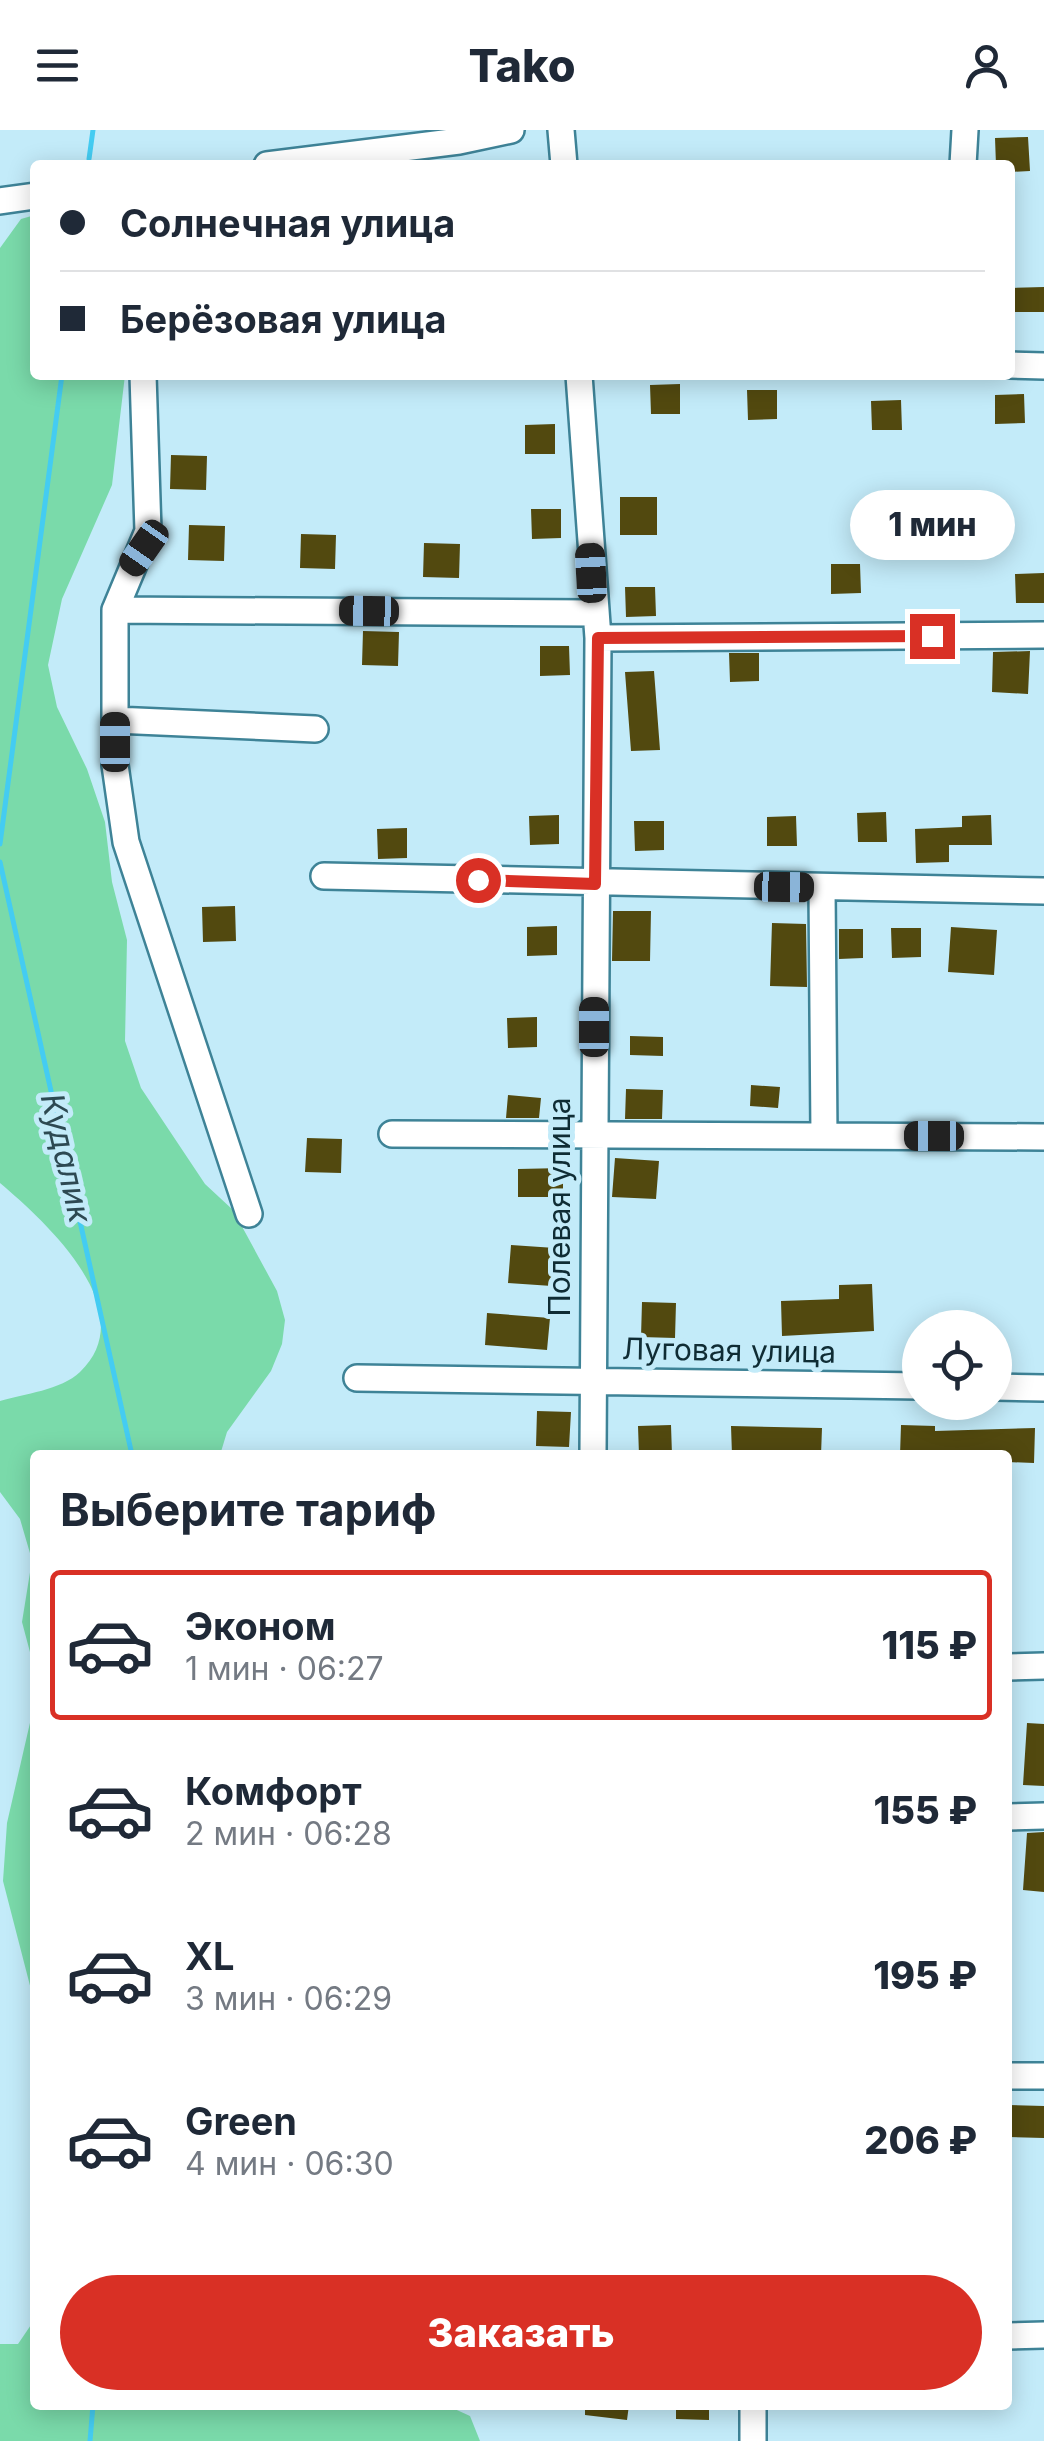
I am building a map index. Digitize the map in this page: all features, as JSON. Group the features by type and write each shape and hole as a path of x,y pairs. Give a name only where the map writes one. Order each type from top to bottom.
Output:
{"street":[{"path":"300,160 511,130"},
{"path":"561,130 564,160"},
{"path":"963,160 964,130"},
{"path":"0,201 30,197"},
{"path":"1015,365 1044,366"},
{"path":"143,380 148,531 115,610 115,765 126,842 249,1214"},
{"name":"Полевая улица","path":"579,380 596,626 593,1450"},
{"path":"115,610 596,626 1044,635"},
{"path":"115,720 314,729"},
{"path":"324,876 1044,892"},
{"path":"822,888 824,1136"},
{"path":"392,1134 1044,1137"},
{"name":"Луговая улица","path":"357,1378 902,1386"},
{"path":"1012,1387 1044,1388"},
{"path":"1012,1666 1044,1666"},
{"path":"1012,1817 1044,1816"},
{"path":"1012,2076 1044,2076"},
{"path":"1012,2336 1044,2336"},
{"path":"753,2410 754,2441"}],"green space":[{"path":"30,216 30,380 124,380 112,485 62,599 48,665 57,707 87,769 105,822 112,882 127,940 125,1041 141,1088 205,1184 233,1210 277,1291 285,1320 282,1344 271,1371 227,1432 222,1450 30,1450 30,1553 20,1519 0,1492 0,1401 53,1387 80,1372 97,1348 101,1322 95,1295 81,1269 62,1243 0,1183 0,248 21,219"},
{"path":"30,1572 30,1652 22,1622"},
{"path":"30,1723 30,1986 3,1881 7,1823"},
{"path":"30,2326 30,2410 457,2410 470,2416 480,2441 0,2441 0,2344 18,2344"}],"building":[{"path":"1028,137 1030,171 1015,172 1015,160 996,160 995,138"},
{"path":"1044,287 1044,312 1015,312 1015,288"},
{"path":"680,384 680,414 651,414 650,385"},
{"path":"747,390 777,390 777,419 748,420"},
{"path":"1024,394 1025,423 995,424 995,395"},
{"path":"901,400 902,430 872,430 871,401"},
{"path":"555,424 555,454 525,454 525,425"},
{"path":"171,455 207,456 206,490 170,489"},
{"path":"620,497 657,497 657,535 620,535"},
{"path":"531,509 561,509 561,538 532,539"},
{"path":"189,525 225,526 224,561 188,560"},
{"path":"301,534 336,535 335,569 300,568"},
{"path":"424,543 460,544 459,578 423,577"},
{"path":"831,564 860,564 861,593 831,594"},
{"path":"1044,573 1044,603 1016,603 1015,574"},
{"path":"625,587 655,587 656,616 626,617"},
{"path":"363,631 399,632 398,666 362,665"},
{"path":"540,646 569,646 570,675 540,676"},
{"path":"1030,651 1028,694 992,692 993,652"},
{"path":"729,653 759,653 759,681 730,682"},
{"path":"654,671 660,750 631,751 625,672"},
{"path":"886,812 887,842 858,842 857,813"},
{"path":"559,815 559,844 530,845 529,816"},
{"path":"991,815 992,845 949,845 949,862 916,863 915,829 962,827 962,816"},
{"path":"796,816 797,846 767,846 767,817"},
{"path":"634,821 664,821 664,850 635,851"},
{"path":"407,828 407,858 378,859 377,829"},
{"path":"235,906 236,941 203,942 202,907"},
{"path":"613,911 651,911 650,961 612,961"},
{"path":"772,923 806,924 807,987 770,986"},
{"path":"557,926 557,955 527,956 527,927"},
{"path":"951,927 997,930 994,975 948,972"},
{"path":"891,928 921,928 921,957 892,958"},
{"path":"839,929 863,929 863,958 839,959"},
{"path":"537,1017 537,1047 508,1048 507,1018"},
{"path":"630,1036 663,1037 663,1056 630,1055"},
{"path":"751,1085 780,1087 778,1108 750,1106"},
{"path":"626,1089 663,1090 662,1119 625,1119"},
{"path":"508,1095 541,1098 539,1118 506,1118"},
{"path":"307,1138 342,1139 341,1173 305,1172"},
{"path":"615,1158 659,1161 656,1199 612,1197"},
{"path":"563,1168 563,1197 518,1197 518,1169"},
{"path":"511,1245 555,1248 552,1286 508,1283"},
{"path":"872,1284 874,1331 782,1336 781,1301 839,1299 839,1285"},
{"path":"642,1302 676,1303 675,1338 641,1337"},
{"path":"487,1313 550,1318 547,1350 485,1345"},
{"path":"537,1411 571,1412 569,1447 536,1446"},
{"path":"671,1425 672,1450 639,1450 638,1426"},
{"path":"901,1425 935,1426 935,1431 1035,1428 1034,1463 1012,1462 1012,1450 900,1450"},
{"path":"731,1426 822,1428 821,1450 732,1450"},
{"path":"1027,1723 1044,1724 1044,1786 1023,1785"},
{"path":"1044,1832 1044,1892 1023,1890 1027,1833"},
{"path":"1012,2105 1044,2106 1044,2138 1012,2137"},
{"path":"585,2410 628,2410 627,2420 585,2415"},
{"path":"676,2410 709,2410 709,2420 676,2419"}],"waterway":[{"name":"Кудалик","path":"89,159 93,130"},
{"name":"Кудалик","path":"0,844 61,380"},
{"name":"Кудалик","path":"0,862 131,1450"},
{"name":"Кудалик","path":"90,2441 93,2410"}],"route":[{"path":"478,880 595,884 598,638 932,636"}]}
